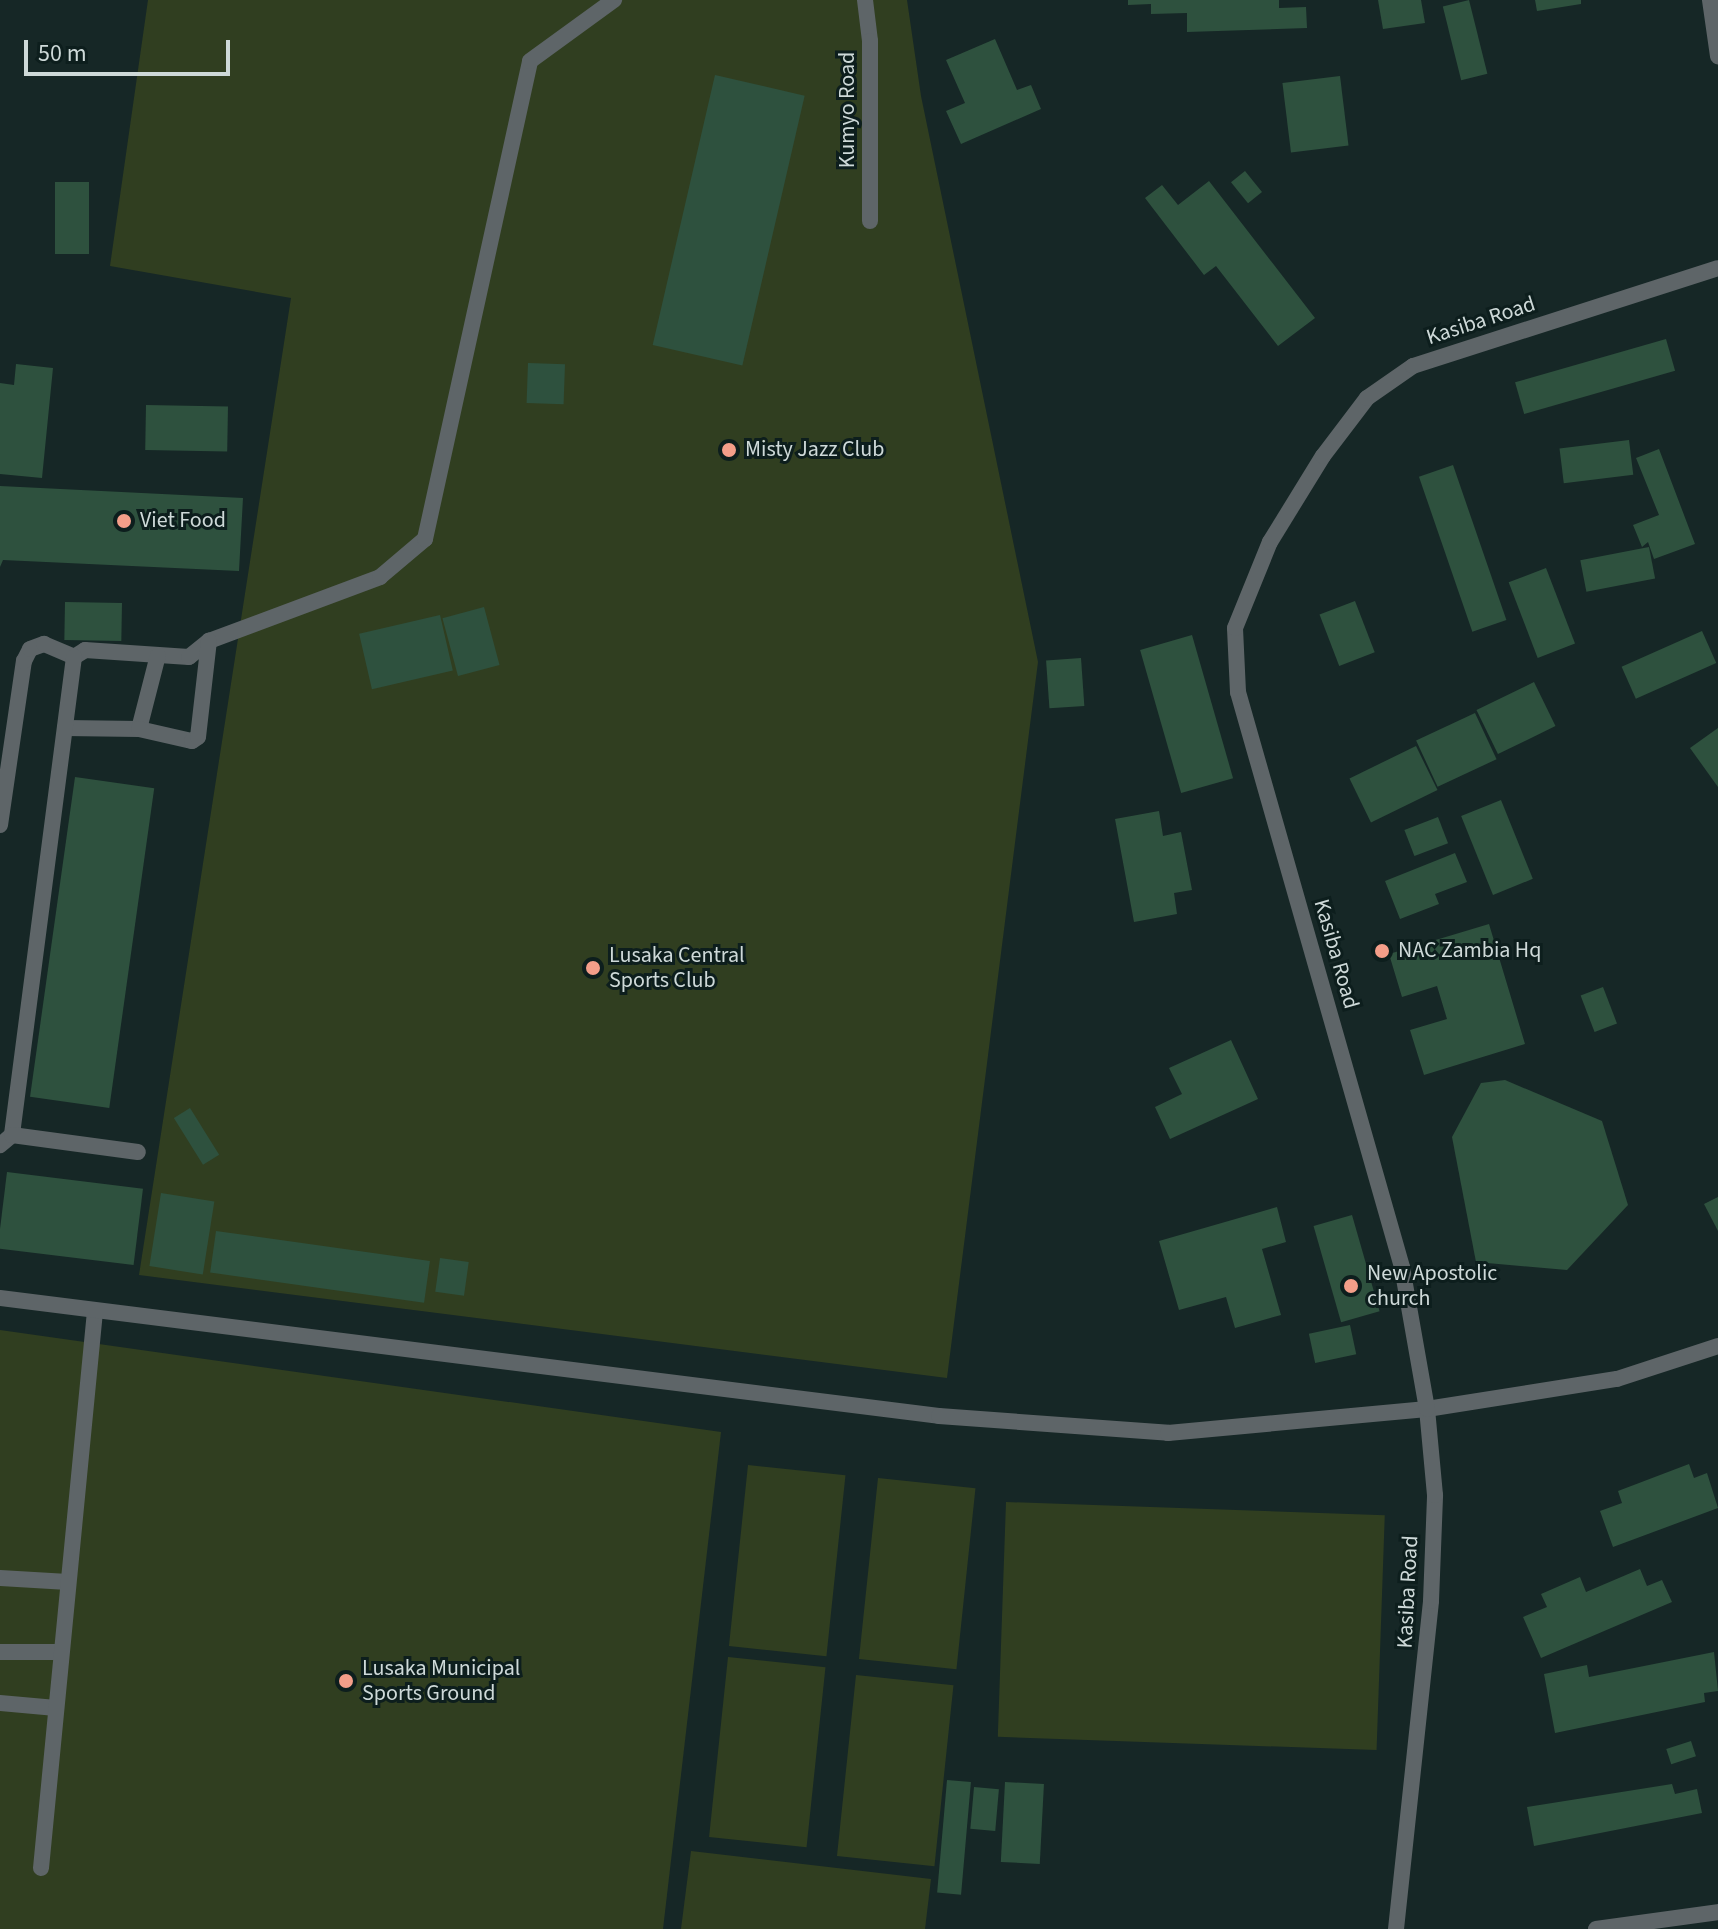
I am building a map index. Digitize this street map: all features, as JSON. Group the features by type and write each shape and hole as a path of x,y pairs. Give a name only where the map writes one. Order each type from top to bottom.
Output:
{"street":[{"path":"74,657 85,650 189,657 209,641 380,577 425,539 530,61 614,0"},
{"name":"Kumyo Road","path":"865,0 870,41 870,221"},
{"path":"1710,0 1718,56"},
{"name":"Kasiba Road","path":"1396,1929 1431,1601 1435,1495 1427,1409 1402,1267 1238,692 1235,628 1270,542 1323,456 1367,398 1413,366 1718,268"},
{"path":"65,728 139,729 192,741 198,737 209,641"},
{"path":"0,825 24,661 30,649 44,644 74,657"},
{"path":"139,729 158,655"},
{"path":"74,657 6,1140 138,1152"},
{"path":"0,1298 923,1415 1168,1433 1427,1409 1617,1379 1718,1346"},
{"path":"41,1868 95,1311"},
{"path":"0,1578 68,1582"},
{"path":"0,1652 61,1652"},
{"path":"0,1703 56,1708"},
{"path":"1596,1929 1718,1912"}],"green space":[{"name":"Lusaka Central Sports Club","path":"148,0 907,0 921,96 1038,662 947,1378 139,1275 291,298 110,266"},
{"name":"Lusaka Municipal Sports Ground","path":"0,1330 721,1432 663,1929 0,1929"},
{"path":"748,1465 845,1475 826,1656 729,1646"},
{"path":"878,1478 975,1488 956,1669 859,1659"},
{"path":"1006,1502 1385,1515 1377,1750 998,1737"},
{"path":"728,1657 825,1667 807,1847 709,1837"},
{"path":"856,1675 953,1685 934,1866 837,1856"},
{"path":"691,1851 931,1879 925,1929 681,1929"}],"building":[{"path":"1128,0 1279,0 1279,8 1306,7 1307,28 1187,32 1187,13 1151,14 1151,4 1128,5"},
{"path":"1378,0 1421,0 1425,23 1383,29"},
{"path":"1469,0 1487,74 1461,80 1443,7"},
{"path":"1535,0 1581,0 1581,4 1537,11"},
{"path":"995,39 1017,90 1031,85 1041,109 961,144 946,111 965,103 946,60"},
{"path":"715,75 805,96 742,366 653,345"},
{"path":"1340,76 1349,145 1291,153 1282,83"},
{"path":"1245,171 1262,192 1248,203 1231,182"},
{"path":"1209,181 1315,318 1278,346 1216,266 1204,275 1145,198 1162,185 1178,205"},
{"path":"55,182 89,182 89,254 55,254"},
{"path":"1666,339 1675,371 1524,414 1515,382"},
{"path":"528,363 565,364 564,404 527,403"},
{"path":"16,364 53,368 42,478 0,474 0,383 14,385"},
{"path":"146,405 228,406 227,451 145,450"},
{"path":"1629,440 1633,475 1564,483 1560,449"},
{"path":"1659,449 1695,544 1654,559 1648,542 1642,547 1633,525 1659,515 1636,458"},
{"path":"1453,465 1506,620 1472,632 1419,477"},
{"path":"0,486 243,498 239,571 3,560 0,567"},
{"path":"1649,547 1655,578 1586,592 1580,560"},
{"path":"1546,568 1575,644 1538,658 1509,582"},
{"path":"1355,601 1375,652 1339,666 1320,615"},
{"path":"65,602 122,603 121,641 64,640"},
{"path":"484,607 500,665 458,676 442,618"},
{"path":"440,615 453,671 372,689 359,634"},
{"path":"1702,631 1716,663 1636,699 1622,667"},
{"path":"1192,635 1233,778 1181,793 1140,650"},
{"path":"1081,658 1084,706 1049,708 1046,660"},
{"path":"1534,682 1555,726 1498,754 1476,710"},
{"path":"1475,713 1497,759 1438,787 1416,740"},
{"path":"1718,728 1718,787 1690,748"},
{"path":"1416,746 1437,790 1371,822 1349,778"},
{"path":"75,777 154,788 109,1108 30,1097"},
{"path":"1501,800 1533,879 1493,895 1461,816"},
{"path":"1159,811 1163,836 1181,832 1192,890 1174,893 1177,914 1134,922 1115,819"},
{"path":"1438,817 1448,843 1414,856 1404,830"},
{"path":"1455,853 1467,882 1435,894 1439,904 1400,919 1385,881"},
{"path":"1489,924 1525,1044 1424,1075 1410,1030 1447,1019 1437,986 1402,997 1389,954"},
{"path":"1603,987 1617,1023 1595,1032 1581,996"},
{"path":"1231,1040 1258,1099 1170,1139 1155,1107 1182,1094 1169,1068"},
{"path":"1505,1080 1602,1121 1628,1205 1567,1270 1476,1262 1452,1137 1481,1083"},
{"path":"190,1108 219,1155 203,1165 174,1118"},
{"path":"7,1172 143,1189 134,1265 0,1249"},
{"path":"161,1193 214,1201 203,1275 149,1266"},
{"path":"1718,1197 1718,1231 1704,1204"},
{"path":"1277,1207 1286,1242 1262,1249 1281,1315 1235,1328 1226,1297 1179,1310 1159,1241"},
{"name":"New Apostolic church","path":"1352,1215 1380,1311 1341,1322 1314,1226"},
{"path":"216,1231 430,1261 424,1303 210,1273"},
{"path":"440,1258 469,1262 464,1296 435,1292"},
{"path":"1350,1325 1356,1354 1315,1363 1309,1334"},
{"path":"1689,1464 1694,1478 1707,1473 1718,1508 1613,1547 1600,1511 1622,1503 1618,1491"},
{"path":"1640,1569 1647,1586 1662,1580 1672,1602 1541,1658 1523,1617 1547,1607 1541,1594 1580,1577 1586,1592"},
{"path":"1714,1652 1718,1691 1704,1693 1705,1702 1555,1733 1544,1674 1587,1665 1589,1677"},
{"path":"1691,1741 1696,1756 1671,1764 1666,1749"},
{"path":"947,1780 971,1782 961,1895 937,1893"},
{"path":"1005,1782 1044,1784 1040,1864 1001,1862"},
{"path":"1672,1784 1675,1794 1697,1789 1702,1813 1534,1846 1527,1807"},
{"path":"974,1787 999,1789 995,1831 970,1829"}],"place":[{"name":"Misty Jazz Club","path":"729,450"},
{"name":"Viet Food","path":"124,521"},
{"name":"NAC Zambia Hq","path":"1382,951"},
{"name":"Lusaka Central Sports Club","path":"593,968"},
{"name":"New Apostolic church","path":"1351,1286"},
{"name":"Lusaka Municipal Sports Ground","path":"346,1681"}]}
